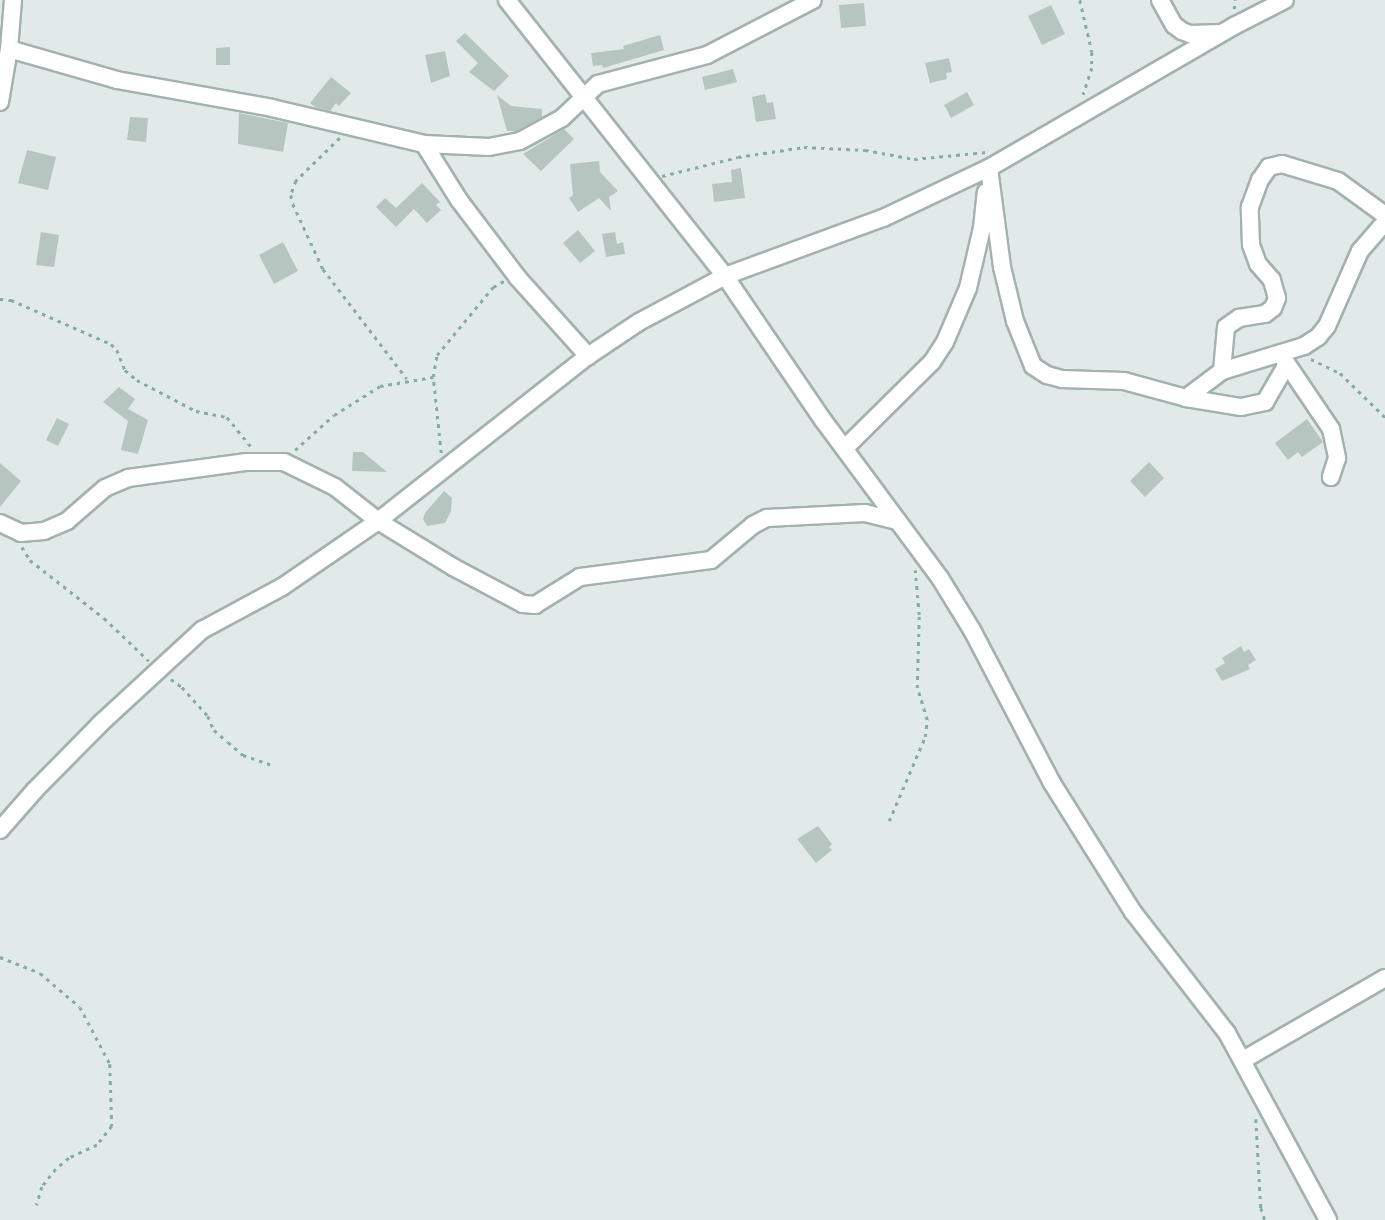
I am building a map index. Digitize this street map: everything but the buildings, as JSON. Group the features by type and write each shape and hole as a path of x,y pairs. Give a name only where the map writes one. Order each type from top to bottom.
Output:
{"street":[{"path":"0,102 9,49 13,0"},
{"path":"507,0 725,276 956,602 1052,783 1133,912 1201,997 1242,1060 1328,1220"},
{"path":"9,49 117,80 353,126 424,144 489,148 507,145 562,118 583,96 602,82 707,55 813,0"},
{"path":"1160,0 1174,25 1182,31 1190,34 1224,33"},
{"path":"0,830 100,723 202,630 292,580 378,522 588,356 639,322 725,276 883,218 989,169 1285,0"},
{"path":"424,144 459,200 518,278 588,356"},
{"path":"1222,371 1226,327 1239,318 1265,314 1273,308 1277,298 1272,280 1258,264 1251,245 1250,207 1260,180 1269,167 1282,164 1338,181 1385,215"},
{"path":"989,169 1002,267 1018,331 1033,366 1047,375 1062,379 1124,382 1185,398 1241,407 1255,406 1265,402 1273,392 1285,356"},
{"path":"845,448 932,362 945,342 968,288 982,228 989,169"},
{"path":"1185,398 1222,371 1285,356 1311,341 1327,326 1360,251 1385,222"},
{"path":"1285,356 1331,429 1337,458 1331,477"},
{"path":"4,525 21,533 44,531 67,521 105,488 128,478 263,462 284,462 335,487 378,522 453,567 523,604 535,605 580,577 710,560 753,525 767,518 866,513 898,521"},
{"path":"1242,1060 1385,978"}],"path":[{"path":"1073,120 1092,68 1092,52 1085,32 1080,0"},
{"path":"353,126 296,181 291,195 323,269 407,379"},
{"path":"648,179 738,157 804,147 865,150 914,159 992,151"},
{"path":"443,469 433,377 437,355 493,287 518,278"},
{"path":"0,299 11,300 111,344 117,349 125,370 137,380 196,411 227,417 263,462"},
{"path":"1285,356 1321,362 1340,373 1385,417"},
{"path":"284,462 334,415 380,386 407,379 433,377"},
{"path":"4,525 30,560 104,618 160,671 182,687 208,716 214,730 243,755 272,765"},
{"path":"889,821 925,737 927,720 917,688 919,615 914,564"},
{"path":"0,957 40,974 80,1007 110,1064 112,1126 97,1145 69,1158 56,1169 42,1187 37,1205"},
{"path":"1256,1112 1260,1196 1265,1220"}]}
